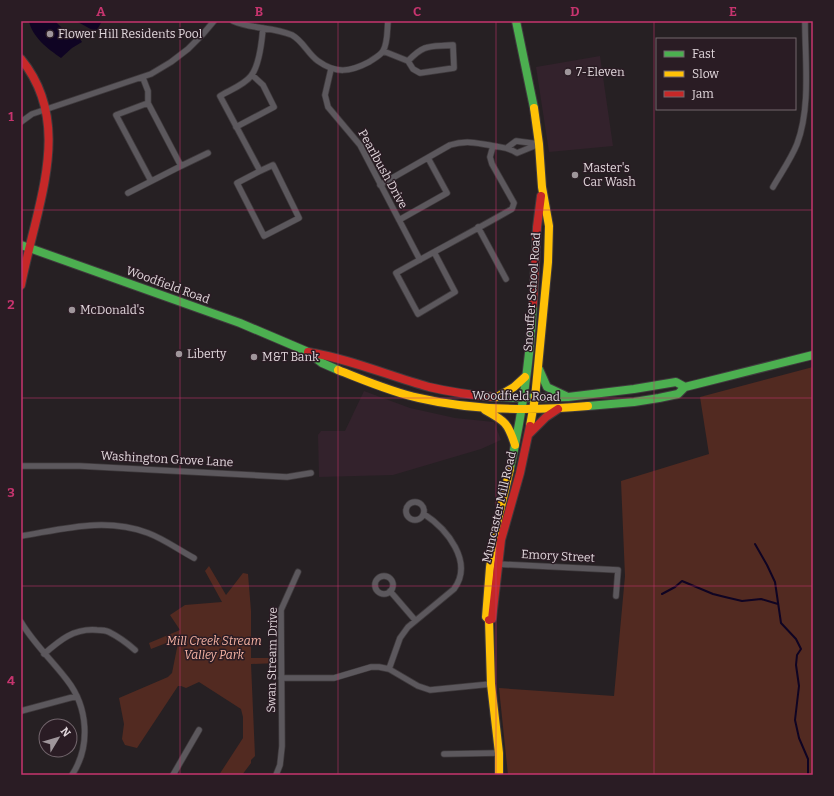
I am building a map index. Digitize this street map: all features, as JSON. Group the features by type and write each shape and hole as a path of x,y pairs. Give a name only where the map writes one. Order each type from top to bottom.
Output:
{"main road":[{"name":"Snouffer School Road","path":"516,21 533,103 539,144 542,187 549,226 548,255 535,398"},
{"path":"21,59 26,65 39,90 46,109 50,135 50,154 46,176 21,285"},
{"name":"Snouffer School Road","path":"523,398 532,317 537,227 542,187"},
{"name":"Woodfield Road","path":"21,245 240,323 306,351 322,362 394,391 441,403 484,409 558,409 659,398 678,394 685,387 813,355"},
{"name":"Woodfield Road","path":"306,351 326,355 430,387 462,393 497,397 568,397 676,382 685,387"},
{"path":"538,368 547,387 568,397"},
{"path":"497,397 514,387 526,377"},
{"name":"Muncaster Mill Road","path":"499,775 499,754 491,684 489,620 486,617 496,528 515,447 523,398"},
{"name":"Muncaster Mill Road","path":"489,620 492,619 498,564 505,524 520,473 535,398"},
{"path":"484,409 507,423 510,428 515,447"},
{"path":"529,434 546,417 558,409"}],"street":[{"path":"21,122 32,114 143,78 171,62 204,34 214,21"},
{"path":"233,21 285,32 294,36 317,60 331,69 344,71 360,67 383,51 386,42 388,21"},
{"path":"773,187 792,156 803,124 806,101 805,21"},
{"path":"260,171 220,96 241,85 252,75 259,56 263,28"},
{"path":"383,51 408,61 413,69 420,73 454,68 452,44 425,47 417,52 408,61"},
{"name":"Pearlbush Drive","path":"331,69 325,95 328,107 360,145 420,260"},
{"path":"236,126 274,106 263,84 252,75"},
{"path":"143,78 148,91 148,103 181,166"},
{"path":"148,103 116,115 151,181"},
{"path":"508,147 516,141 539,144"},
{"path":"380,185 450,145 460,142 474,142 508,147 517,153 539,144"},
{"path":"434,252 455,292 418,314 396,273 478,227 512,209 514,206 514,203 492,164 490,157 493,146"},
{"path":"128,193 208,153"},
{"path":"399,220 447,194 428,158"},
{"path":"273,165 299,218 264,236 238,183 260,171 273,165"},
{"path":"478,227 506,279"},
{"name":"Washington Grove Lane","path":"21,466 80,466 287,477 311,473"},
{"path":"389,669 400,638 408,627 454,589 458,584 461,575 457,550 439,526 424,514"},
{"path":"21,536 88,525 109,525 129,528 149,534 194,558"},
{"name":"Emory Street","path":"498,564 618,570 616,596"},
{"name":"Swan Stream Drive","path":"276,775 280,765 282,746 281,610 298,572"},
{"path":"390,591 415,620"},
{"path":"21,622 28,634 44,654 67,679 77,696 84,718 85,731 84,746 81,758 72,775"},
{"path":"44,654 68,635 78,631 91,629 107,631 120,638 135,650"},
{"path":"281,678 334,678 371,667 389,669 418,686 430,690 491,684"},
{"path":"21,711 77,696"},
{"path":"173,775 199,730"},
{"path":"444,754 499,754"}],"shaded area":[{"path":"29,21 55,21 65,31 69,39 77,34 82,42 72,48 61,58 46,47 37,37 33,32"},
{"path":"76,21 102,21 96,32"},
{"path":"600,56 613,146 549,152 536,67"},
{"path":"364,391 410,408 455,418 494,422 501,440 481,449 393,475 319,477 318,435 321,431 345,431"}],"green space":[{"path":"813,367 813,775 508,775 499,688 614,696 625,576 621,481 709,454 700,397"},
{"name":"Mill Creek Stream Valley Park","path":"209,566 226,595 243,573 248,574 251,611 251,658 277,658 277,663 251,664 255,756 242,775 219,775 243,738 243,717 241,709 199,682 186,688 178,686 137,748 125,745 122,739 124,724 119,698 168,677 172,673 179,638 151,649 149,643 180,630 170,615 185,605 222,602 205,571"}],"waterway":[{"path":"755,544 775,582 781,623 796,639 801,649 797,655 796,665 799,686 795,720 799,738 808,759 808,775"},
{"path":"662,594 675,587 682,581 713,594 725,597 742,601 761,599 778,604"}],"traffic: fast":[{"path":"516,21 534,108"},
{"path":"21,245 240,323 306,351 322,363 338,370"},
{"path":"510,469 525,387 533,305"},
{"path":"588,406 634,402 678,394 685,387 813,355"},
{"path":"539,369 547,387 566,396"},
{"path":"493,397 568,397 676,382 685,387"}],"traffic: slow":[{"path":"530,426 535,398 548,262 549,226 542,187 539,144 534,108"},
{"path":"338,370 378,386 419,398 440,402 482,408 503,409 546,409 588,406"},
{"path":"497,397 514,387 525,377"},
{"path":"485,410 505,423 515,445"},
{"path":"499,775 499,753 491,684 489,620 486,617 490,567 496,528 510,469"}],"traffic: jam":[{"path":"21,59 34,78 42,98 47,118 49,139 48,161 40,204 21,285"},
{"path":"533,305 537,227 541,196"},
{"path":"308,352 354,363 429,387 493,397"},
{"path":"529,434 546,417 558,409"},
{"path":"489,620 492,619 501,540 520,473 530,426"}],"place":[{"name":"Flower Hill Residents Pool","path":"50,34"},
{"name":"7-Eleven","path":"568,72"},
{"name":"Master's Car Wash","path":"575,175"},
{"name":"McDonald's","path":"72,310"},
{"name":"Liberty","path":"179,354"},
{"name":"M&T Bank","path":"254,357"}]}
